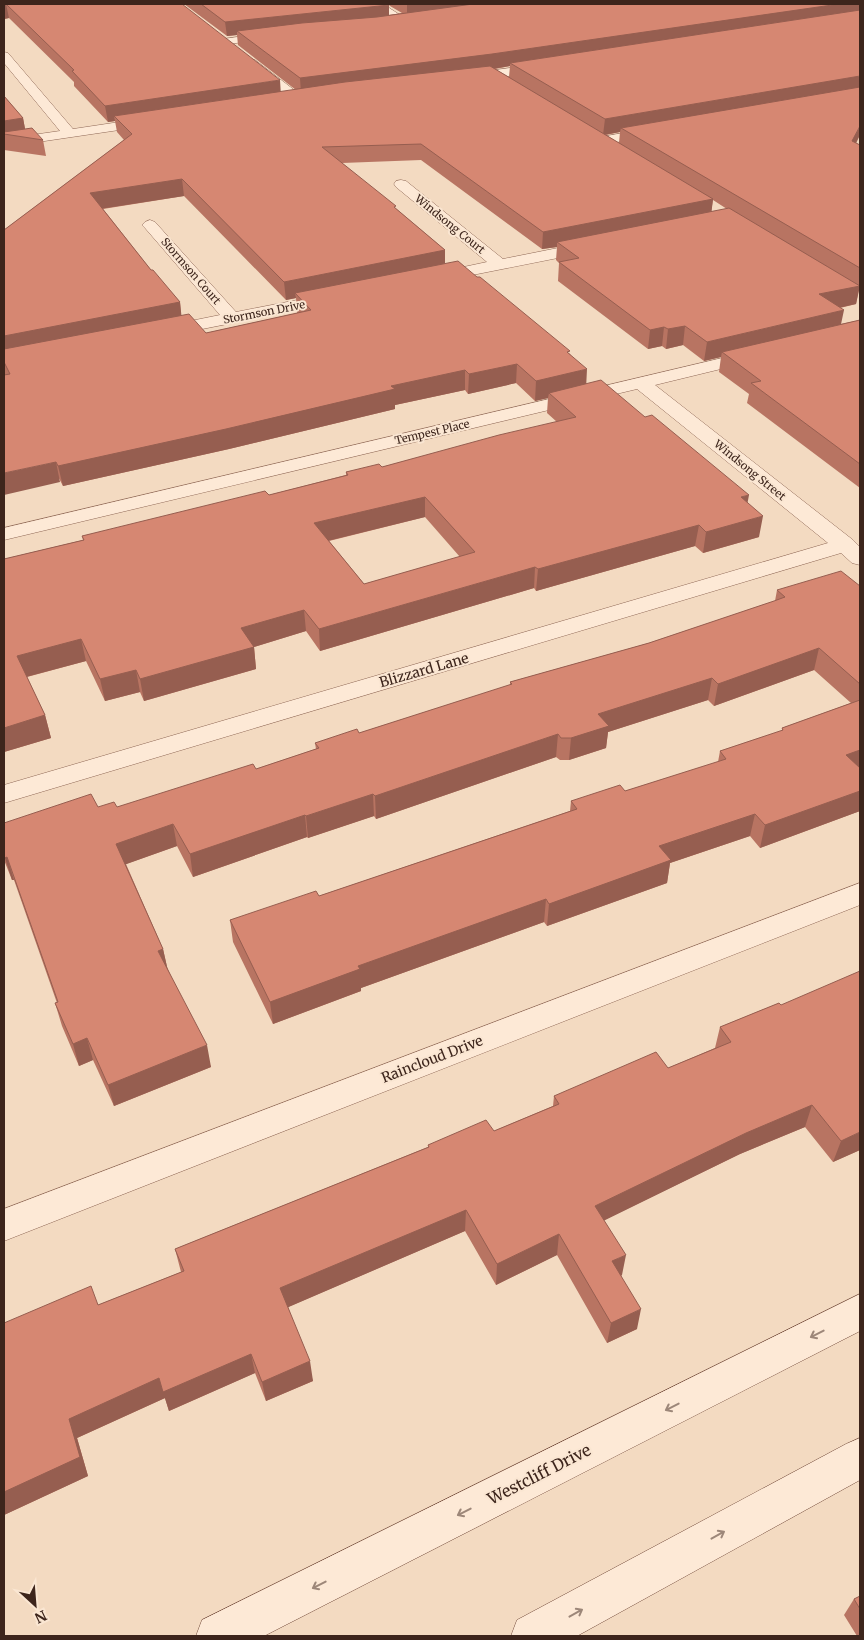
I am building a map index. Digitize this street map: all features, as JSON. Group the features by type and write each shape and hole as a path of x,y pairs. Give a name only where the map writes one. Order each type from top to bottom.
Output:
{"street":[{"path":"376,4 410,21 386,25"},
{"path":"278,102 302,98 219,39 285,34"},
{"path":"4,56 69,134"},
{"path":"456,80 560,65"},
{"path":"492,75 508,85"},
{"path":"4,143 164,119"},
{"path":"617,150 596,138 668,129"},
{"name":"Windsong Court","path":"401,184 500,264"},
{"name":"Stormson Court","path":"150,225 232,318"},
{"path":"414,282 605,244"},
{"name":"Stormson Drive","path":"146,335 347,295"},
{"name":"Tempest Place","path":"4,534 774,351"},
{"name":"Windsong Street","path":"640,382 852,551"},
{"name":"Blizzard Lane","path":"4,794 852,551"},
{"name":"Raincloud Drive","path":"4,1225 860,894"},
{"name":"Westcliff Drive","path":"218,1636 860,1312"},
{"path":"533,1636 860,1458"}],"building":[{"path":"6,4 182,4 280,80 105,106 72,71 74,70"},
{"path":"201,4 387,4 389,5 225,22"},
{"path":"473,4 839,4 492,54 300,78 237,31 377,17"},
{"path":"860,10 860,76 605,119 510,63"},
{"path":"490,66 713,199 543,232 421,144 322,147 396,206 394,207 445,250 284,282 182,179 90,193 151,270 180,302 4,336 4,230 132,134 114,116 345,82"},
{"path":"860,87 860,126 852,141 860,145 860,268 621,128"},
{"path":"4,96 23,118 4,121"},
{"path":"32,128 43,140 4,134 4,132"},
{"path":"729,208 860,286 819,294 844,310 707,342 685,326 650,330 559,262 579,258 557,242"},
{"path":"458,261 570,351 567,352 587,369 536,381 517,364 469,374 465,370 391,386 395,389 226,429 58,466 56,462 4,473 4,375 10,374 4,362 4,349 189,314 206,333 311,310 295,293"},
{"path":"860,320 860,464 751,383 761,381 722,352"},
{"path":"601,380 645,417 652,415 749,495 741,497 763,516 706,532 699,525 538,569 535,567 319,629 304,610 241,628 254,647 140,679 136,670 100,679 81,639 17,656 45,715 4,728 4,559 84,540 82,536 265,491 269,495 348,475 346,472 379,464 382,467 499,435 576,417 549,393","holes":["425,497 475,552 364,584 314,523"]},
{"path":"841,571 860,586 860,684 819,648 718,684 712,678 598,714 609,726 571,738 561,738 558,734 375,796 373,794 305,815 190,854 173,824 116,844 163,949 158,951 207,1045 108,1085 87,1038 73,1044 55,1003 58,1002 7,857 5,858 4,855 4,823 91,794 98,807 114,802 117,807 253,764 256,769 319,748 315,743 357,729 359,733 512,684 510,682 649,643 774,601 785,597 777,590"},
{"path":"860,700 860,750 846,755 860,768 860,791 765,825 755,814 659,846 671,860 549,904 546,899 358,966 360,969 270,1002 230,920 316,891 319,896 577,809 571,801 620,785 625,791 726,759 720,751 783,730 782,728"},
{"path":"860,971 860,1132 841,1141 812,1105 746,1133 595,1206 626,1255 612,1261 641,1309 611,1323 559,1234 497,1264 466,1210 280,1288 310,1361 262,1382 251,1354 163,1392 159,1378 69,1419 80,1457 4,1492 4,1323 91,1286 98,1305 184,1271 175,1249 429,1147 428,1145 486,1120 494,1131 559,1104 554,1096 656,1052 668,1068 731,1042 720,1027 779,1003 781,1005"},
{"path":"860,1596 860,1609 854,1599"}]}
